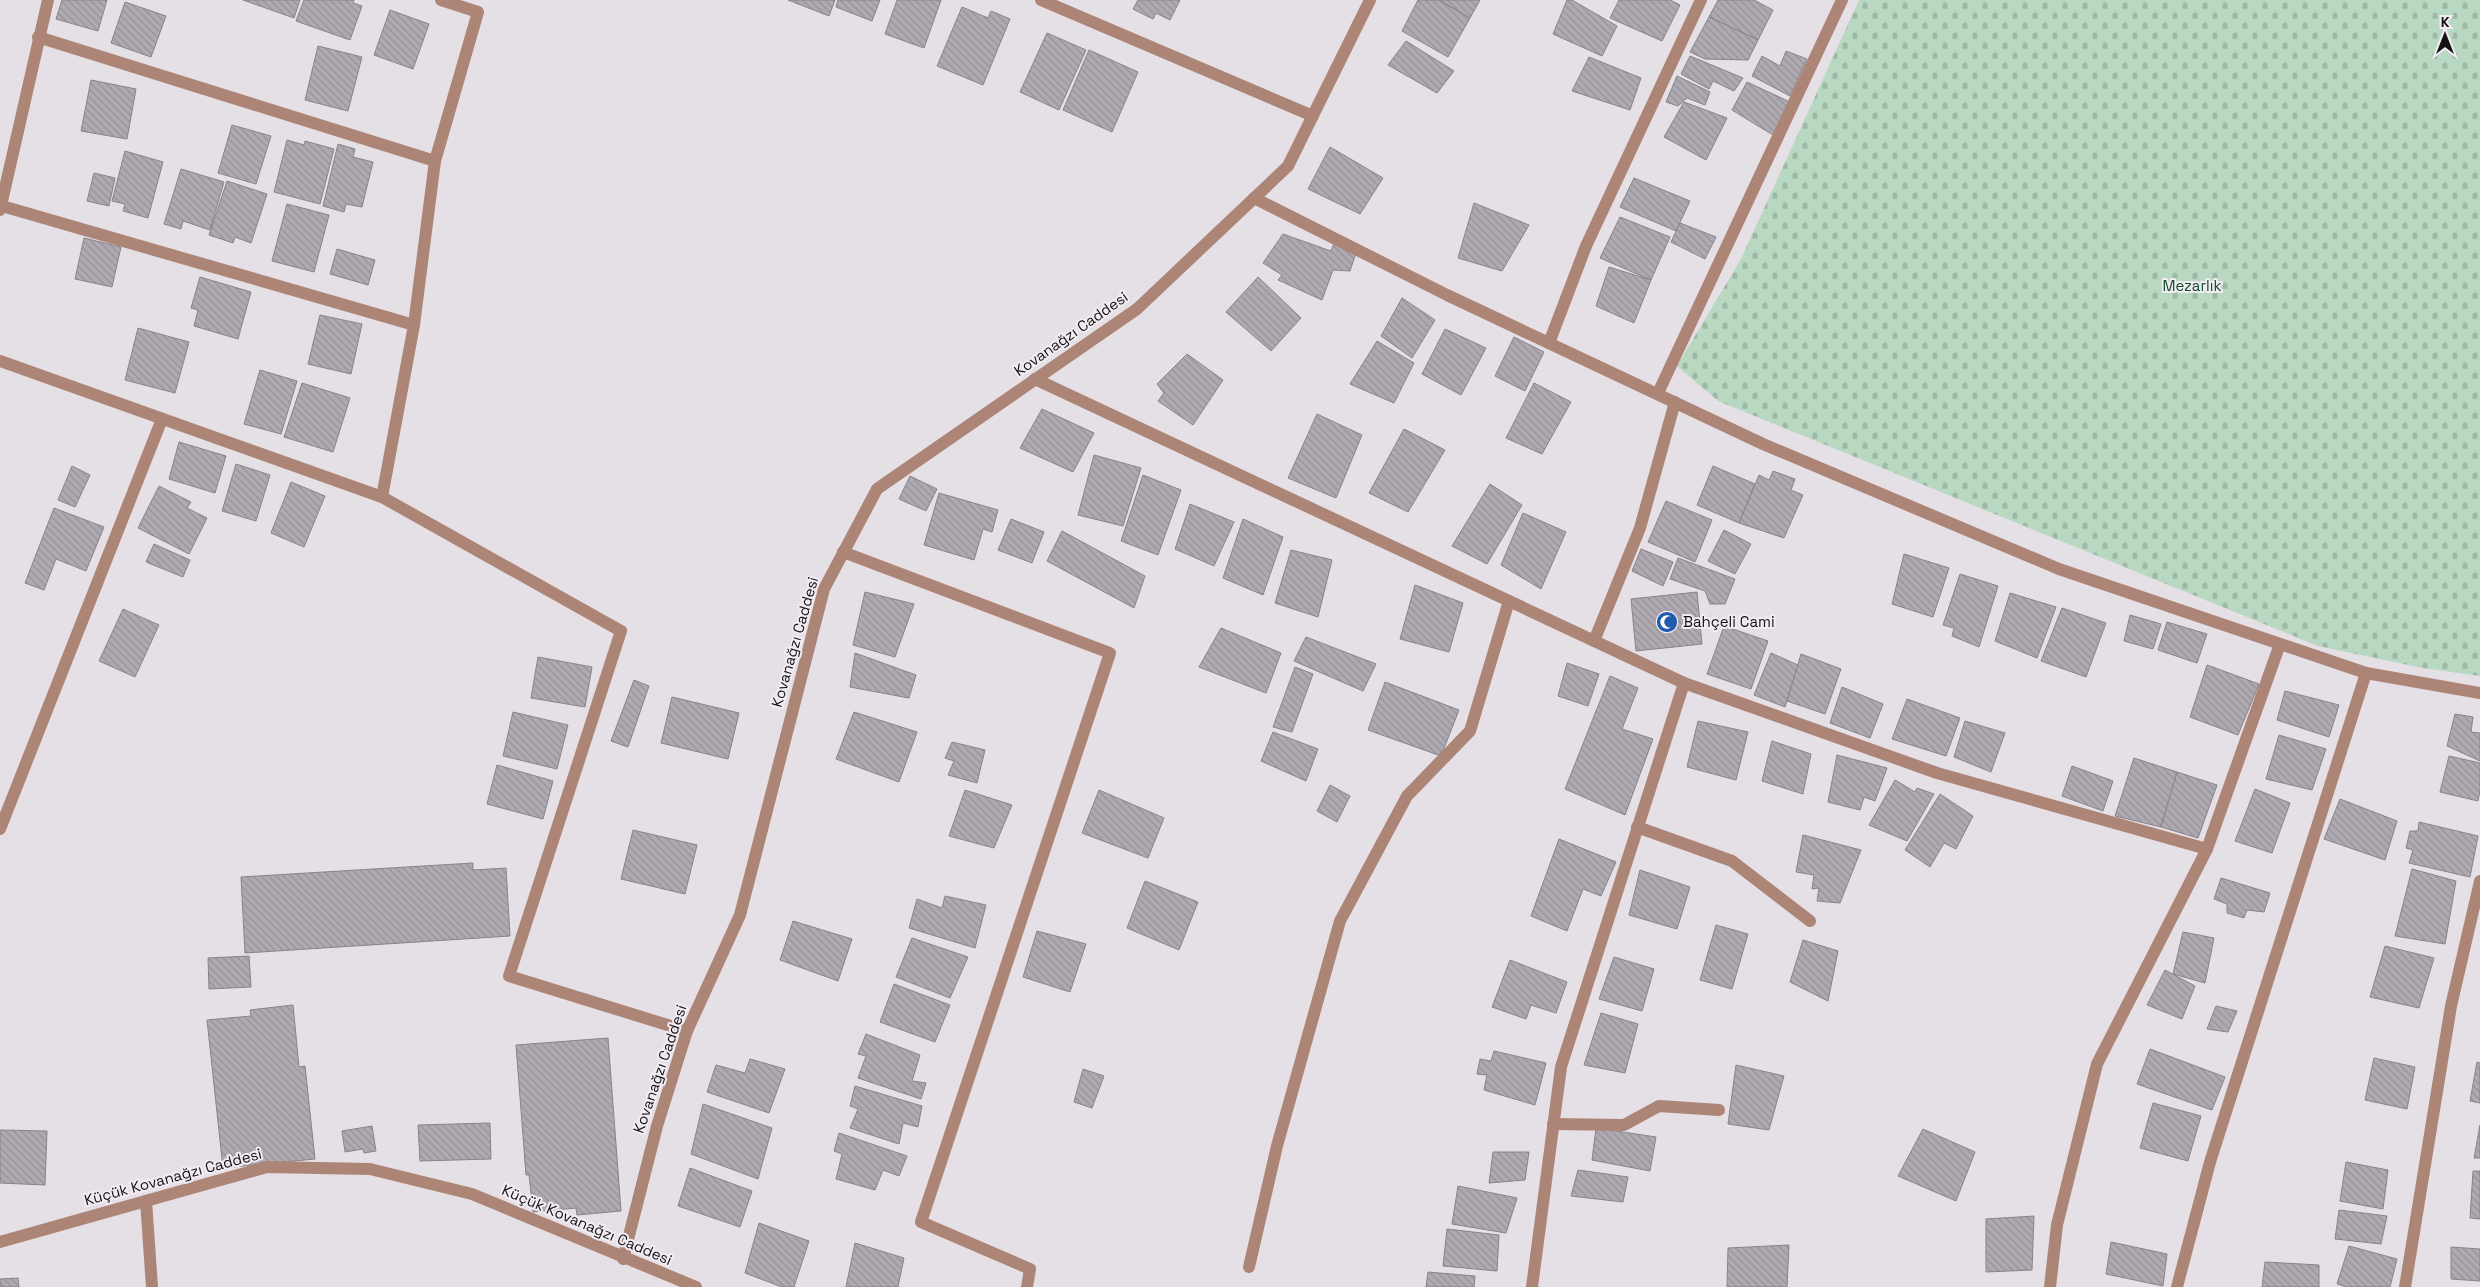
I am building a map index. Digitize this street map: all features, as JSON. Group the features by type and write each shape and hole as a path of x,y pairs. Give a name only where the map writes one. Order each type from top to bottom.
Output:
{"street":[{"path":"48,0 38,37 1,208 414,325"},
{"path":"382,497 414,325 435,161 478,12 441,0"},
{"path":"1041,0 1313,116"},
{"name":"Kovanağzı Caddesi","path":"623,1258 657,1126 687,1031 740,915 824,588 877,489 1137,309 1288,166 1370,0"},
{"path":"1549,343 1586,246 1701,0"},
{"path":"1658,393 1842,0"},
{"path":"38,37 435,161"},
{"path":"1254,198 1447,295 1763,444 2059,569 2366,673 2480,693"},
{"path":"0,361 382,497 621,631 509,976 687,1031"},
{"path":"1035,379 1684,683 1937,773 2207,849"},
{"path":"1594,641 1640,528 1675,402"},
{"path":"0,829 4,810 162,419"},
{"path":"843,552 1110,653 921,1222 1030,1269 1027,1287"},
{"path":"1249,1267 1277,1146 1340,921 1407,796 1470,731 1508,601"},
{"path":"2050,1287 2057,1225 2097,1064 2207,849 2280,644"},
{"path":"2177,1287 2210,1162 2366,673"},
{"path":"1532,1287 1561,1067 1684,683"},
{"path":"1637,827 1732,862 1810,921"},
{"path":"2405,1287 2451,1006 2480,881"},
{"path":"1553,1124 1624,1125 1659,1106 1719,1110"},
{"name":"Küçük Kovanağzı Caddesi","path":"0,1242 267,1167 370,1169 472,1194 696,1287"},
{"path":"146,1201 152,1287"}],"green space":[{"name":"Mezarlık","path":"1859,0 2480,0 2480,676 2423,668 2318,646 1718,401 1677,366 1741,259"}],"building":[{"path":"62,0 107,0 98,31 56,19"},
{"path":"243,0 300,0 294,18"},
{"path":"304,0 354,0 353,3 362,6 350,40 296,21"},
{"path":"788,0 835,0 829,16"},
{"path":"838,0 880,0 872,21 836,7"},
{"path":"897,0 941,0 924,48 885,34"},
{"path":"1138,0 1180,0 1170,20 1156,13 1153,19 1133,9"},
{"path":"1418,0 1439,0 1470,18 1448,57 1402,31"},
{"path":"1439,0 1480,0 1470,18"},
{"path":"1567,0 1572,0 1617,26 1602,56 1553,34"},
{"path":"1619,0 1670,0 1680,5 1662,41 1610,18"},
{"path":"1718,0 1754,0 1773,10 1758,40 1709,17"},
{"path":"125,2 166,16 151,57 111,43"},
{"path":"962,7 988,18 991,11 1010,19 983,85 937,66"},
{"path":"390,10 429,24 413,69 374,55"},
{"path":"1709,17 1758,40 1748,60 1705,59 1690,52"},
{"path":"1047,33 1086,50 1059,110 1020,92"},
{"path":"1406,41 1454,71 1437,93 1388,65"},
{"path":"318,46 362,57 348,111 305,100"},
{"path":"1089,50 1138,72 1112,132 1063,110"},
{"path":"1786,51 1807,59 1790,96 1752,76 1762,56 1780,66"},
{"path":"1690,56 1743,78 1734,91 1713,81 1709,89 1681,74"},
{"path":"1589,57 1641,78 1630,110 1572,91"},
{"path":"1677,76 1710,92 1705,105 1687,98 1678,106 1666,102"},
{"path":"91,80 136,89 127,139 81,131"},
{"path":"1747,82 1790,102 1773,135 1732,110"},
{"path":"1684,102 1727,118 1706,160 1664,137"},
{"path":"232,125 271,136 256,184 218,173"},
{"path":"287,140 304,145 305,141 334,149 320,204 274,192"},
{"path":"338,144 355,149 353,157 373,162 362,207 346,204 344,212 323,206"},
{"path":"1330,147 1383,178 1360,214 1308,189"},
{"path":"125,151 163,162 148,218 123,211 125,204 112,201"},
{"path":"181,169 224,182 210,230 183,221 181,229 164,224"},
{"path":"94,173 115,178 109,206 87,201"},
{"path":"1634,178 1690,201 1676,231 1620,207"},
{"path":"227,181 267,194 251,243 235,237 233,243 209,235"},
{"path":"1474,203 1529,225 1502,271 1458,258"},
{"path":"287,204 329,215 314,272 272,261"},
{"path":"1620,217 1670,237 1651,280 1600,258"},
{"path":"1680,223 1716,237 1705,259 1671,242"},
{"path":"1283,234 1331,251 1334,243 1356,253 1350,271 1333,270 1322,300 1278,280 1282,275 1263,263"},
{"path":"84,238 121,247 112,287 75,279"},
{"path":"337,249 375,260 368,285 330,274"},
{"path":"1609,267 1651,280 1634,323 1596,306"},
{"path":"200,277 251,292 238,339 194,326 198,310 191,308"},
{"path":"1258,277 1301,318 1271,351 1226,312"},
{"path":"1402,298 1435,320 1412,358 1381,336"},
{"path":"320,315 362,324 351,374 308,364"},
{"path":"138,328 189,342 175,393 125,380"},
{"path":"1445,329 1486,348 1461,395 1422,374"},
{"path":"1514,337 1544,352 1525,391 1495,376"},
{"path":"1377,341 1414,363 1394,403 1350,384"},
{"path":"1187,354 1223,380 1193,425 1158,401 1164,393 1157,384"},
{"path":"260,370 297,381 281,434 244,424"},
{"path":"302,383 350,398 333,452 284,437"},
{"path":"1534,383 1571,402 1542,454 1506,438"},
{"path":"1042,409 1094,433 1073,472 1020,448"},
{"path":"1317,414 1362,435 1336,498 1288,478"},
{"path":"1404,429 1445,450 1408,512 1369,493"},
{"path":"179,442 226,456 215,493 169,479"},
{"path":"1094,455 1141,468 1123,526 1078,515"},
{"path":"236,464 270,475 256,521 222,511"},
{"path":"72,466 90,475 75,507 58,500"},
{"path":"1713,466 1755,484 1739,523 1697,505"},
{"path":"1773,471 1795,479 1791,490 1803,495 1784,538 1739,523 1759,475 1769,480"},
{"path":"1143,475 1181,490 1158,555 1121,541"},
{"path":"910,476 937,489 926,511 899,499"},
{"path":"291,482 325,496 304,547 271,533"},
{"path":"1490,484 1522,505 1487,564 1452,546"},
{"path":"159,486 191,502 187,508 207,518 189,554 138,528"},
{"path":"939,493 998,510 992,532 983,529 974,560 924,545"},
{"path":"1666,501 1712,520 1695,562 1648,542"},
{"path":"1190,504 1234,522 1214,566 1175,549"},
{"path":"54,508 104,527 86,571 56,559 44,590 25,583"},
{"path":"1523,513 1566,532 1541,589 1501,565"},
{"path":"1011,519 1044,532 1032,563 998,550"},
{"path":"1243,519 1283,537 1263,595 1223,578"},
{"path":"1724,530 1751,544 1735,574 1708,561"},
{"path":"1062,531 1145,576 1134,608 1047,561"},
{"path":"154,544 190,560 183,577 146,562"},
{"path":"1641,549 1673,562 1663,586 1632,571"},
{"path":"1291,550 1332,560 1318,617 1275,603"},
{"path":"1904,554 1949,568 1933,617 1892,604"},
{"path":"1678,558 1735,579 1725,604 1710,604 1705,591 1670,579"},
{"path":"1960,574 1998,586 1979,647 1952,636 1954,628 1943,625"},
{"path":"1415,585 1463,603 1449,652 1400,639"},
{"path":"865,592 914,604 895,657 853,645"},
{"name":"Bahçeli Cami","path":"1697,592 1702,644 1636,651 1631,599"},
{"path":"2010,593 2056,607 2037,658 1995,641"},
{"path":"2062,608 2106,623 2086,677 2041,661"},
{"path":"123,609 159,625 135,677 99,661"},
{"path":"2130,615 2161,624 2153,649 2124,641"},
{"path":"2167,622 2207,634 2197,663 2158,650"},
{"path":"1724,626 1768,641 1751,689 1707,674"},
{"path":"1221,628 1281,653 1266,693 1199,667"},
{"path":"1306,637 1376,664 1363,691 1294,661"},
{"path":"855,653 916,675 909,698 850,687"},
{"path":"1771,653 1798,665 1785,707 1754,695"},
{"path":"1801,654 1841,669 1825,714 1787,701"},
{"path":"538,657 592,667 585,707 531,698"},
{"path":"1567,663 1599,674 1588,706 1558,696"},
{"path":"2207,665 2259,684 2238,735 2190,717"},
{"path":"1295,667 1313,674 1292,732 1273,727"},
{"path":"1610,676 1638,688 1622,729 1653,739 1625,815 1565,789"},
{"path":"634,680 649,686 628,747 611,741"},
{"path":"1385,682 1459,710 1441,756 1368,730"},
{"path":"1842,687 1883,704 1870,738 1830,723"},
{"path":"2285,691 2339,705 2329,737 2277,720"},
{"path":"672,697 739,713 728,759 661,743"},
{"path":"1907,699 1960,718 1946,756 1892,739"},
{"path":"513,712 568,725 557,769 503,756"},
{"path":"854,712 917,732 899,782 836,759"},
{"path":"2455,714 2473,717 2471,732 2480,733 2480,761 2447,746"},
{"path":"1698,721 1748,732 1736,780 1687,767"},
{"path":"1965,721 2005,733 1991,772 1954,757"},
{"path":"1273,732 1318,749 1306,781 1261,761"},
{"path":"2279,735 2326,749 2312,790 2266,779"},
{"path":"1772,741 1811,754 1803,794 1762,781"},
{"path":"952,742 985,750 977,783 948,775 954,761 945,758"},
{"path":"1837,755 1887,768 1875,801 1864,797 1860,810 1828,802"},
{"path":"2449,756 2480,763 2478,801 2440,792"},
{"path":"2134,758 2177,772 2161,827 2115,816"},
{"path":"497,765 553,781 543,819 487,804"},
{"path":"2072,766 2113,781 2103,811 2062,796"},
{"path":"2177,772 2217,785 2198,838 2161,827"},
{"path":"1895,780 1915,792 1917,788 1934,794 1907,841 1869,825"},
{"path":"1330,785 1350,796 1337,822 1317,811"},
{"path":"2255,789 2290,803 2272,853 2235,841"},
{"path":"965,790 1012,805 994,848 949,836"},
{"path":"1099,790 1164,818 1148,858 1082,833"},
{"path":"1940,794 1973,816 1956,849 1944,843 1930,867 1905,850"},
{"path":"2340,799 2397,821 2385,860 2324,839"},
{"path":"2419,822 2478,836 2470,877 2409,863 2413,850 2406,848 2410,831 2418,831"},
{"path":"633,830 697,845 685,894 621,879"},
{"path":"1803,835 1861,850 1840,903 1817,901 1819,888 1812,889 1814,875 1796,872"},
{"path":"1559,839 1616,862 1601,896 1583,889 1567,931 1531,916"},
{"path":"473,863 473,870 506,868 510,936 245,953 241,877"},
{"path":"2412,869 2456,881 2445,944 2395,936"},
{"path":"1640,870 1690,887 1677,929 1629,915"},
{"path":"2221,878 2270,893 2264,912 2247,910 2244,918 2227,913 2227,904 2214,899"},
{"path":"1145,881 1198,902 1179,950 1127,928"},
{"path":"945,896 986,905 975,948 909,928 917,899 942,908"},
{"path":"793,921 852,939 838,981 780,960"},
{"path":"1716,925 1748,934 1732,989 1700,980"},
{"path":"1037,931 1086,944 1070,992 1023,977"},
{"path":"2183,932 2214,938 2205,983 2173,974"},
{"path":"912,938 968,957 950,998 896,977"},
{"path":"1803,940 1838,951 1828,1001 1790,982"},
{"path":"2385,946 2434,958 2419,1008 2370,997"},
{"path":"249,956 251,987 209,989 208,958"},
{"path":"1614,957 1654,969 1642,1011 1599,999"},
{"path":"1510,960 1567,982 1556,1013 1531,1005 1526,1019 1492,1007"},
{"path":"2165,970 2195,986 2182,1019 2147,1005"},
{"path":"894,984 950,1005 935,1042 880,1022"},
{"path":"293,1005 299,1067 305,1066 315,1159 223,1168 207,1020 251,1016 250,1010"},
{"path":"2216,1006 2237,1011 2228,1032 2207,1029"},
{"path":"1601,1013 1638,1024 1625,1073 1584,1065"},
{"path":"866,1034 920,1055 912,1081 926,1083 921,1099 858,1078 866,1056 858,1054"},
{"path":"608,1038 621,1211 577,1215 576,1208 533,1212 529,1175 526,1175 516,1045"},
{"path":"2150,1049 2225,1077 2212,1110 2137,1084"},
{"path":"1494,1051 1546,1063 1535,1105 1484,1090 1487,1075 1477,1074 1480,1059 1491,1061"},
{"path":"2374,1058 2415,1067 2407,1109 2365,1100"},
{"path":"750,1059 785,1069 769,1113 707,1092 716,1065 745,1073"},
{"path":"2477,1062 2480,1063 2480,1103 2470,1101"},
{"path":"1736,1065 1784,1076 1769,1130 1728,1124"},
{"path":"1083,1069 1104,1076 1092,1108 1074,1102"},
{"path":"855,1086 922,1106 918,1127 903,1123 899,1144 850,1128 858,1109 850,1106"},
{"path":"2153,1103 2201,1116 2188,1161 2140,1148"},
{"path":"703,1104 772,1128 758,1179 691,1154"},
{"path":"490,1123 491,1159 420,1161 418,1125"},
{"path":"2480,1125 2480,1158 2474,1158"},
{"path":"372,1126 376,1151 364,1153 363,1149 345,1152 342,1131"},
{"path":"1596,1128 1656,1137 1650,1171 1592,1160"},
{"path":"1923,1129 1975,1152 1956,1201 1898,1176"},
{"path":"0,1130 47,1131 45,1185 0,1183"},
{"path":"839,1133 907,1156 899,1176 883,1170 875,1190 836,1179 842,1154 834,1151"},
{"path":"1493,1152 1529,1152 1525,1180 1489,1183"},
{"path":"2346,1162 2388,1170 2383,1209 2340,1201"},
{"path":"690,1168 752,1191 740,1227 678,1206"},
{"path":"1578,1170 1628,1177 1623,1202 1571,1196"},
{"path":"2473,1171 2480,1171 2480,1219 2470,1218"},
{"path":"1458,1186 1517,1198 1506,1233 1452,1224"},
{"path":"2339,1210 2387,1216 2381,1244 2335,1239"},
{"path":"2034,1216 2032,1270 1986,1272 1986,1219"},
{"path":"759,1223 809,1241 794,1287 782,1287 745,1273"},
{"path":"1447,1229 1499,1235 1497,1271 1443,1266"},
{"path":"2111,1242 2167,1254 2163,1286 2106,1274"},
{"path":"855,1243 904,1258 898,1287 846,1287"},
{"path":"1789,1245 1787,1287 1727,1287 1728,1248"},
{"path":"2349,1246 2397,1259 2390,1287 2347,1287 2337,1284"},
{"path":"2451,1247 2480,1249 2480,1281 2451,1279"},
{"path":"2265,1262 2319,1265 2319,1287 2262,1287"},
{"path":"1428,1272 1475,1276 1474,1287 1426,1287"},
{"path":"18,1278 19,1287 0,1287 0,1279"}],"place":[{"name":"Bahçeli Cami","path":"1667,622"}]}
